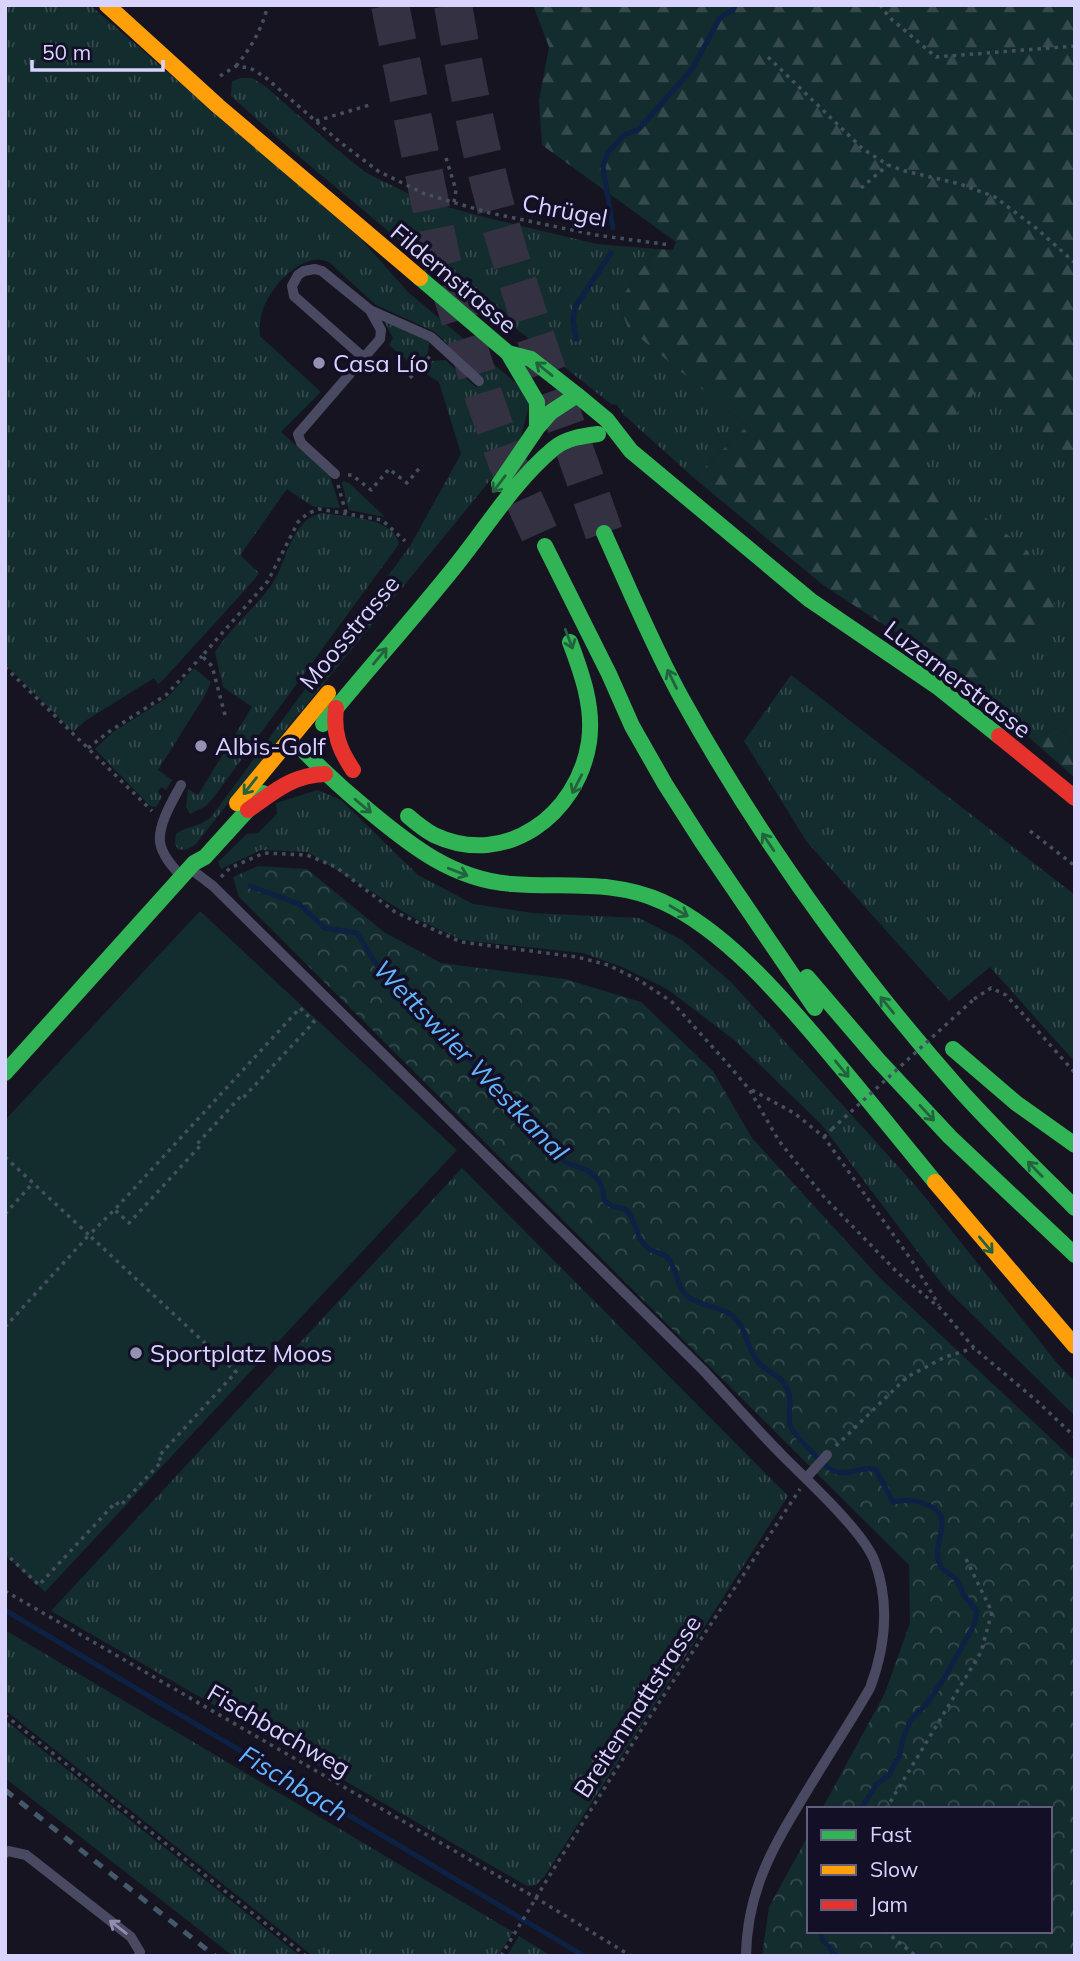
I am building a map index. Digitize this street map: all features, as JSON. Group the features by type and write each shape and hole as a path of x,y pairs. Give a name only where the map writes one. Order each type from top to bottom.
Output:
{"main road":[{"name":"Fildernstrasse","path":"107,5 387,251 508,352 531,359 577,395 607,420 631,451 810,600"},
{"path":"508,352 541,387 598,434 631,451"},
{"path":"508,352 537,402 537,428"},
{"name":"Moosstrasse","path":"522,483 571,412 577,395"},
{"path":"473,517 551,412 571,412"},
{"name":"Moosstrasse","path":"189,869 205,858 309,741 522,483 564,442 598,434"},
{"path":"604,533 680,694 751,818 806,899 883,999 934,1059 997,1130 1075,1208"},
{"path":"544,578 539,550 609,674 632,726 672,796 812,1005 846,1046"},
{"name":"Luzernerstrasse","path":"810,600 939,688 1075,798"},
{"path":"400,810 438,837 484,844 520,837 550,820 560,809 582,772 589,741 590,714 585,683 564,627"},
{"name":"Moosstrasse","path":"5,1073 189,869 198,853 335,684"},
{"path":"294,733 358,774 339,749 334,735 336,708"},
{"path":"309,741 325,774 400,837 446,867 474,878 499,883 526,886 590,884 632,891 684,913 708,930 749,967 825,1048 1013,1277 1075,1346"},
{"path":"248,810 298,777 325,774"},
{"path":"806,899 918,1015"},
{"path":"752,915 950,1137 1075,1255"},
{"path":"946,1042 1016,1103 1075,1145"},
{"path":"896,1109 1075,1327"}],"lane":[{"path":"335,474 301,443 298,435 378,342 380,324 370,310 322,271 315,269 298,275 292,286 297,300 364,358"},
{"path":"370,310 421,331 441,345 479,381"},
{"path":"181,785 170,804 160,842 167,859 189,869 213,886 703,1370 857,1533 874,1560 882,1591 884,1621 883,1646 878,1667 870,1688 779,1837 764,1867 752,1905 746,1956"},
{"path":"806,1478 827,1455"},
{"path":"5,1853 26,1855 131,1937 140,1952 139,1956"}],"path":[{"path":"204,92 224,73 236,66 249,50 264,22 268,5"},
{"path":"880,5 889,17 936,57 1075,46"},
{"path":"768,57 863,149 888,165 960,184 995,197 1036,228 1075,263"},
{"name":"Chrügel","path":"236,66 250,68 265,77 378,171 425,194 490,213 596,235 670,244"},
{"path":"316,121 373,104"},
{"path":"446,158 456,190 454,202"},
{"path":"861,188 888,165"},
{"path":"410,378 441,345"},
{"path":"346,513 335,474 352,475 371,490 389,469 407,483 422,466"},
{"path":"88,748 166,695 268,581 298,522 311,511 319,509 382,520 405,541"},
{"path":"202,656 212,666 225,715"},
{"path":"5,667 164,822"},
{"path":"1030,831 1075,866"},
{"path":"213,886 230,868 264,853 307,855 336,867 395,912 461,942 577,957 608,965 639,980 672,1002 749,1089 779,1141 824,1196 898,1273 942,1310"},
{"path":"1069,862 1075,855"},
{"path":"824,1137 974,999 992,988 1006,995 1075,1073"},
{"path":"5,1326 300,1008 314,1020 197,1144 200,1146 129,1223 115,1210"},
{"path":"749,1089 794,1113 824,1137 912,1261 942,1310 974,1348 1075,1437"},
{"path":"5,1157 236,1372 158,1457 162,1461 120,1506 116,1502 39,1585 5,1553"},
{"path":"5,1214 33,1183"},
{"path":"827,1455 907,1377 945,1357 974,1348"},
{"name":"Breitenmattstrasse","path":"502,1956 643,1727 806,1478"},
{"path":"887,1807 981,1652 992,1612 966,1559"},
{"name":"Fischbachweg","path":"5,1591 536,1898 631,1956"},
{"path":"5,1715 306,1956"},
{"path":"887,1933 916,1956"}],"green space":[{"path":"5,5 90,5 361,239 408,292 517,384 530,401 519,445 196,844 185,850 178,849 175,844 176,834 203,823 212,816 410,546 461,454 439,382 422,371 432,361 445,360 476,387 485,380 435,332 376,305 330,263 310,261 290,272 267,300 260,319 260,336 321,392 281,432 330,476 340,508 314,507 287,489 241,554 259,573 254,580 164,679 158,684 154,678 85,721 73,732 5,664"},
{"path":"533,5 1075,5 1075,461 984,382 915,462 1028,551 1063,621 974,684 823,585 694,478 747,426 628,328 618,302 656,249 673,250 676,242 542,145 539,100 549,47"},
{"path":"252,78 265,86 365,172 421,200 597,244 656,249 618,302 628,327 747,426 694,478 624,415 617,405 611,404 509,323 429,265 290,149 231,96 232,81"},
{"path":"384,321 426,339 429,343 428,353 415,367 389,345 393,338"},
{"path":"984,381 1075,461 1075,743 1056,727 1033,741 974,684 1062,620 914,462"},
{"path":"343,481 349,483 385,517 349,510"},
{"path":"320,513 378,523 395,535 399,544 214,797 206,806 190,814 186,807 188,789 198,795 252,707 223,687 215,652 270,587 301,526"},
{"path":"194,668 211,682 158,770 172,780 166,790 161,787 158,792 162,797 156,807 150,806 95,749 113,732 167,698"},
{"path":"791,675 1075,895 1075,1062 990,967 949,1001 807,842 744,741"},
{"path":"1056,727 1075,743 1075,778 1033,741"},
{"path":"318,790 341,800 418,875 473,904 533,913 639,918 682,940 731,982 916,1186 1075,1382 1075,1416 945,1288 821,1124 733,1039 667,989 622,967 583,953 462,940 412,917 308,852 261,850 221,869 218,862 247,834 258,833 277,814 276,803"},
{"path":"258,866 307,869 384,932 441,963 565,979 641,1002 713,1071 752,1138 879,1277 1075,1461 1075,1956 762,1956 769,1907 807,1838 807,1933 1052,1933 1052,1807 823,1807 885,1693 910,1623 909,1565 239,897 233,877"},
{"name":"Sportplatz Moos","path":"200,911 457,1150 45,1592 5,1555 5,1120"},
{"path":"462,1168 788,1496 544,1877 536,1885 527,1886 51,1611"},
{"path":"5,1630 513,1932 498,1956 313,1956 5,1710"},
{"path":"5,1720 300,1956 233,1956 5,1778"},
{"path":"519,1936 551,1956 507,1956"}],"waterway":[{"path":"613,228 603,167 608,152 624,135 639,129 692,69 720,18 733,10 735,5"},
{"path":"576,339 573,320 575,307 611,253"},
{"name":"Wettswiler Westkanal","path":"250,886 299,904 325,928 357,933 378,967 409,989 440,1036 498,1084 515,1115 567,1163 587,1170 598,1179 604,1200 611,1206 625,1209 644,1245 665,1255 686,1295 697,1302 728,1313 739,1322 755,1358 781,1380 787,1389 792,1429 824,1464 839,1472 876,1470 893,1502 916,1501 930,1506 941,1517 938,1549 940,1565 956,1579 963,1594 977,1611 974,1625 945,1677 928,1702 910,1721 900,1754 889,1775 876,1785 862,1807"},
{"name":"Fischbach","path":"5,1610 584,1956"},
{"name":"Wettswiler Westkanal","path":"821,1933 822,1939 836,1956"}],"tunnel":[{"path":"390,5 442,262 507,462 545,546"},
{"path":"453,5 489,182 505,240 540,351 604,533"}],"railway":[{"path":"5,1790 215,1956"}],"traffic: fast":[{"path":"420,278 508,353 531,359 577,395 607,420 631,451 810,600 939,688 999,736"},
{"path":"508,353 537,402 537,428"},
{"path":"499,484 551,412 577,395"},
{"path":"323,724 441,584 526,475 563,442 598,434"},
{"path":"604,533 650,636 681,697 742,801 775,851 845,950 920,1044 1002,1135 1075,1208"},
{"path":"545,546 632,726 665,784 815,1008"},
{"path":"408,816 434,835 461,844 487,845 512,840 534,828 554,812 570,792 582,768 589,742 588,703 583,678 570,642"},
{"path":"302,749 384,823 417,848 452,868 471,876 512,884 626,890 663,902 708,929 750,966 789,1007 935,1182"},
{"path":"5,1073 194,863 205,857 263,793"},
{"path":"807,977 879,1061 950,1137 1075,1255"},
{"path":"953,1049 1016,1103 1075,1145"}],"traffic: slow":[{"path":"107,5 218,106 420,278"},
{"path":"237,803 328,693"},
{"path":"935,1182 1075,1346"}],"traffic: jam":[{"path":"336,708 338,740 353,770"},
{"path":"999,736 1075,798"},
{"path":"248,810 293,781 325,774"}],"place":[{"name":"Casa Lío","path":"319,363"},
{"name":"Albis-Golf","path":"201,746"},
{"name":"Sportplatz Moos","path":"136,1353"}]}
